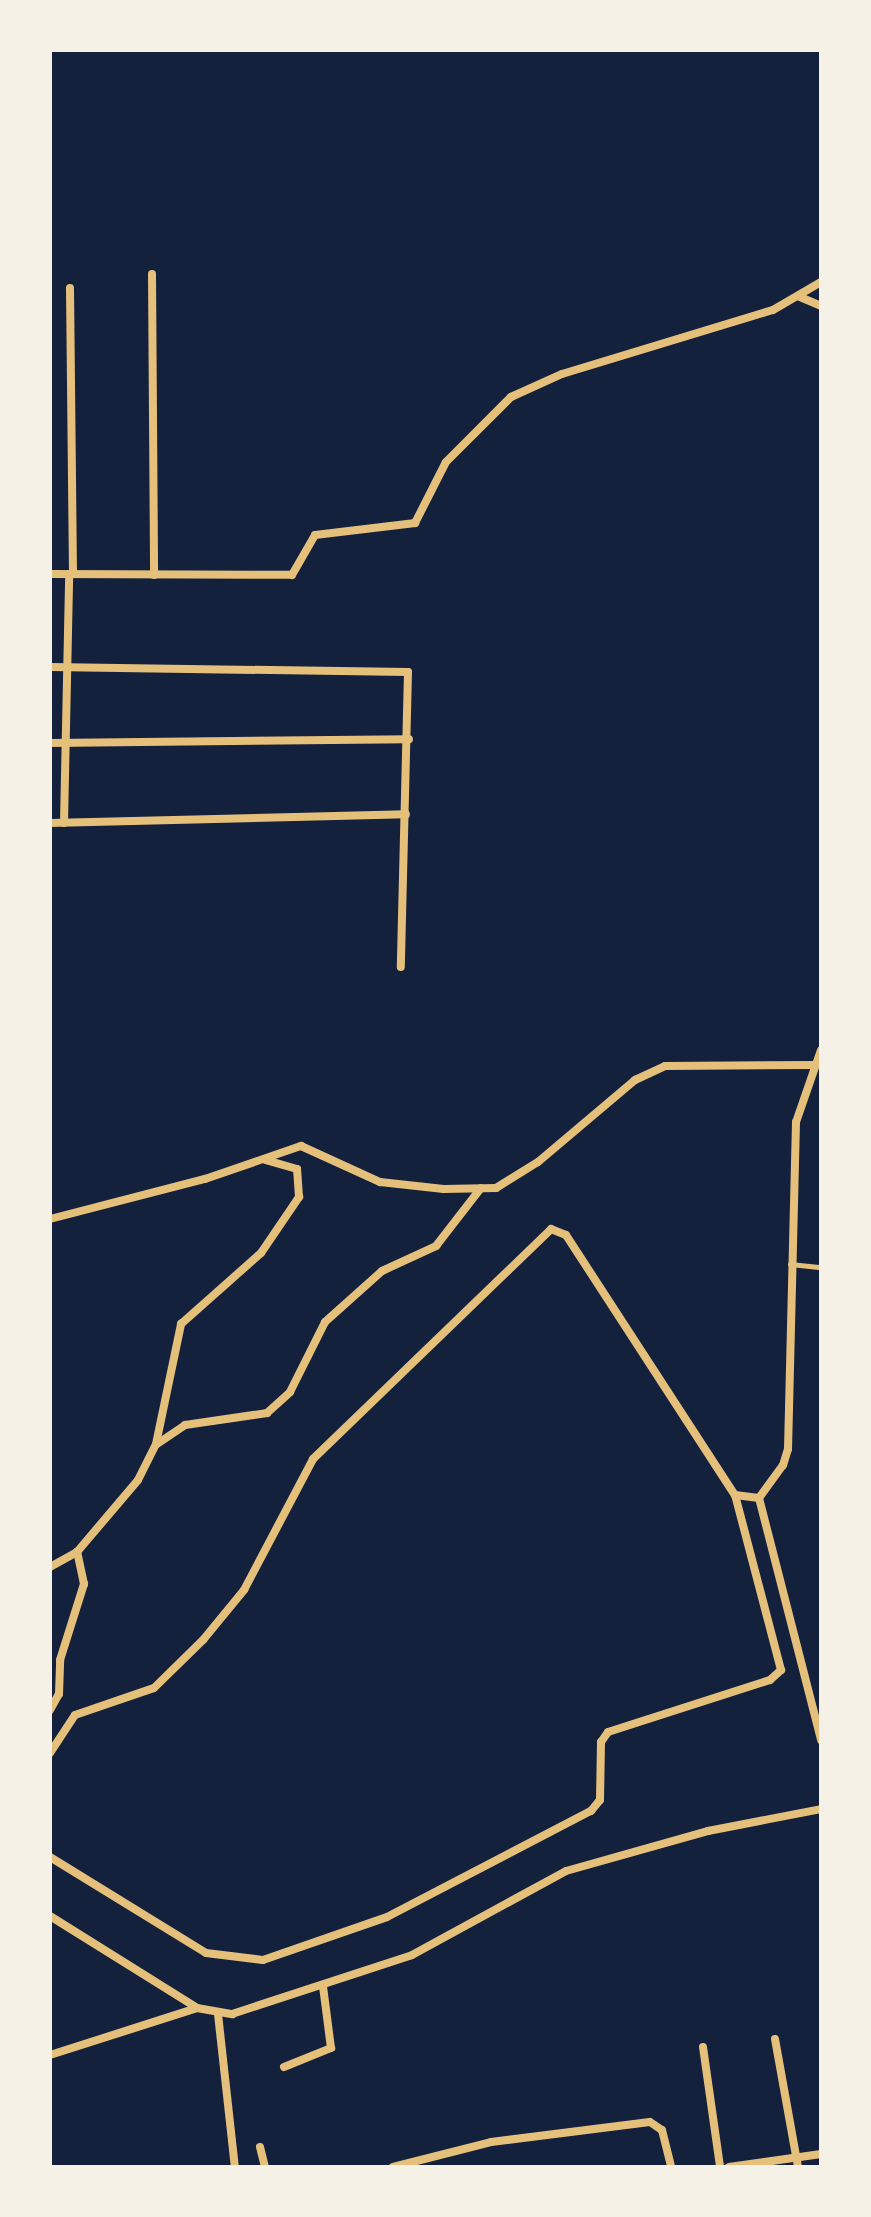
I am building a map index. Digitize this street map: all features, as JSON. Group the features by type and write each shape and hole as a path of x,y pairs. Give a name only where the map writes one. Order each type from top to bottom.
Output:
{"street":[{"path":"152,274 154,575"},
{"path":"50,574 283,578 299,571 305,544 315,535 415,523 446,462 511,397 562,374 678,343 800,297 821,282"},
{"path":"64,823 71,574 70,288"},
{"path":"800,297 821,306"},
{"path":"50,667 404,670 411,677 401,967"},
{"path":"50,743 409,739"},
{"path":"50,823 406,814"},
{"path":"759,1498 783,1465 788,1449 790,1264 796,1122 821,1050"},
{"path":"50,1219 308,1146 380,1182 481,1188 500,1186 532,1167 635,1080 665,1066 815,1065"},
{"path":"50,1567 77,1552 138,1480 156,1444 181,1324 261,1253 299,1197 297,1169 265,1160"},
{"path":"156,1444 185,1425 267,1413 290,1392 325,1322 382,1271 436,1246 481,1188"},
{"path":"50,1753 75,1715 154,1688 203,1640 240,1596 313,1459 551,1229 566,1235 735,1495 781,1670 770,1680 608,1732 601,1742 600,1800 591,1811 387,1917 263,1960 206,1953 50,1857"},
{"path":"735,1495 759,1498"},
{"path":"759,1498 821,1740"},
{"path":"50,1710 59,1694 55,1659 84,1584 77,1552"},
{"path":"50,1916 197,2008 218,2014 323,1986 412,1955 566,1871 708,1831 821,1809"},
{"path":"284,2067 331,2048 323,1986"},
{"path":"50,2055 197,2008"},
{"path":"218,2014 235,2167"},
{"path":"775,2039 798,2162"},
{"path":"703,2047 720,2167"},
{"path":"393,2167 491,2142 650,2122 662,2130 671,2167"},
{"path":"260,2147 265,2167"},
{"path":"729,2167 798,2162 821,2154"}],"lane":[{"path":"790,1264 821,1267"}]}
